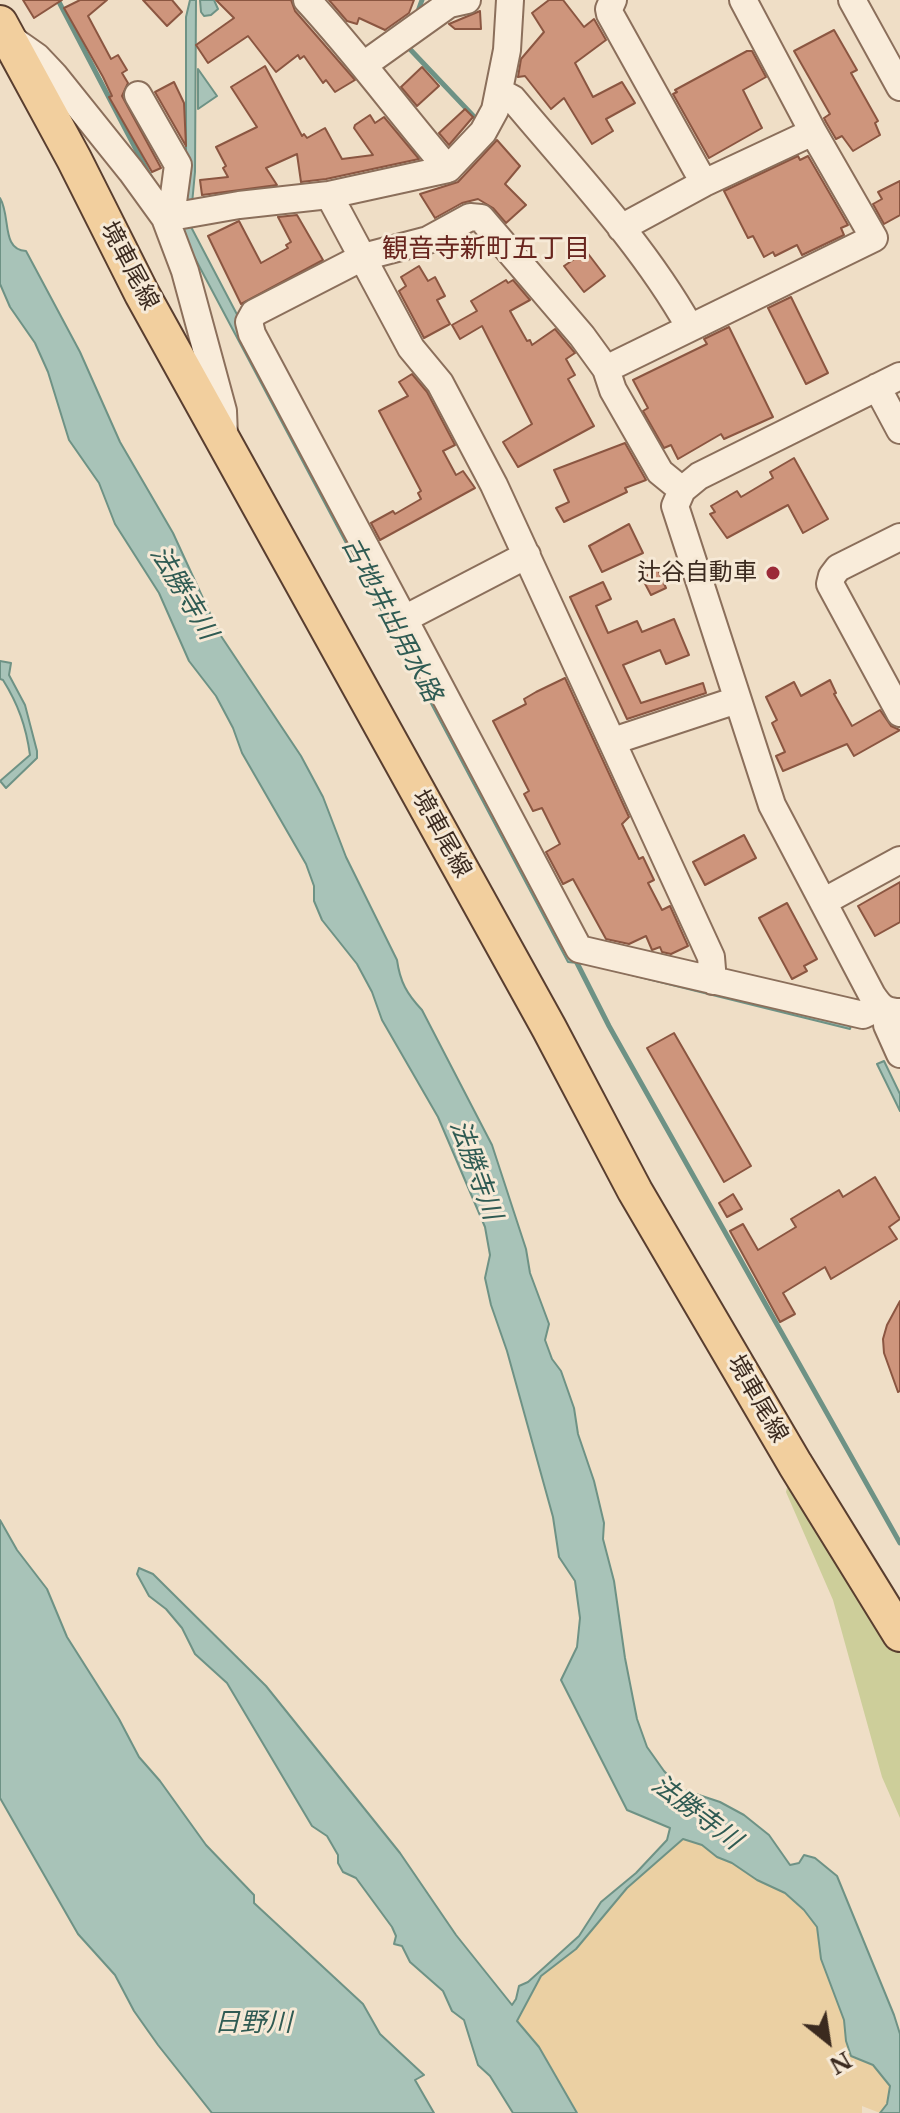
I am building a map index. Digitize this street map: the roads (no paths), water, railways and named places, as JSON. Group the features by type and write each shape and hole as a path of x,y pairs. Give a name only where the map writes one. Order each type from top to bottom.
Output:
{"main road":[{"name":"境車尾線","path":"3,29 74,159 142,294 542,1014 635,1191 795,1464 900,1634"}],"street":[{"path":"307,0 365,64 410,125 448,169"},
{"path":"365,64 449,4 467,0"},
{"path":"177,216 239,205 329,195 448,169 483,132 495,110 500,92 510,0"},
{"path":"613,0 610,14 704,183"},
{"path":"606,369 874,238 743,0"},
{"path":"852,0 900,87"},
{"path":"3,29 54,75 138,181 177,216"},
{"path":"500,92 513,99 621,228 668,288 689,326"},
{"path":"138,95 178,165 177,216 185,271 223,411 224,439"},
{"path":"621,228 704,183 813,132"},
{"path":"329,195 411,348 440,383 527,555 711,957 713,981"},
{"path":"682,490 660,472 613,390 606,369 582,336 481,218 470,217 428,240 363,257 251,317 249,327 579,949 863,1015 889,1010"},
{"path":"900,430 889,382 699,476 682,490 675,506 772,805 823,902 889,1010 887,1025 900,1054"},
{"path":"900,537 838,568 830,584 900,713"},
{"path":"404,619 527,555"},
{"path":"613,741 737,700"},
{"path":"823,902 900,860"}],"water":[{"name":"古地井出用水路","path":"190,0 196,0 195,172 190,225 573,954 852,1022 850,1029 587,964 568,962 180,230 186,169 186,17"},
{"path":"200,0 214,0 218,9 204,16"},
{"path":"198,69 217,96 198,109"},
{"name":"法勝寺川","path":"0,198 13,245 26,251 80,352 120,442 173,533 219,633 301,756 323,797 346,857 397,960 405,987 422,1010 492,1145 526,1249 530,1273 549,1324 545,1340 552,1359 561,1371 574,1408 578,1434 594,1481 637,1719 647,1747 681,1789 720,1802 744,1815 769,1835 790,1865 799,1863 804,1855 815,1858 837,1876 900,2034 900,2113 880,2113 887,2104 890,2086 873,2065 851,2056 844,2020 821,1959 817,1927 804,1910 785,1893 717,1857 702,1845 683,1839 627,1888 576,1949 541,1976 517,2021 539,2047 577,2113 513,2113 490,2076 478,2065 464,2020 452,2011 443,1991 410,1962 402,1946 394,1944 396,1936 392,1927 356,1878 343,1872 327,1836 312,1826 227,1683 195,1654 182,1628 166,1609 149,1596 137,1574 139,1568 153,1574 266,1686 400,1853 456,1935 512,2005 519,1986 528,1982 579,1936 601,1902 636,1873 667,1840 670,1828 627,1810 561,1680 577,1647 580,1618 575,1581 559,1557 553,1517 507,1351 491,1305 485,1278 490,1255 485,1227 438,1117 382,1020 372,992 357,964 322,920 314,901 314,886 306,864 242,753 216,696 189,661 159,593 115,524 99,483 69,440 48,372 35,343 10,307 0,284"},
{"path":"0,661 11,663 9,675 25,705 37,751 37,758 6,788 0,781 30,755 17,707 0,679"},
{"path":"884,1061 900,1094 900,1111 877,1064"},
{"name":"日野川","path":"0,1520 17,1550 47,1589 67,1637 119,1719 139,1757 206,1845 254,1895 254,1903 363,2004 380,2034 424,2075 415,2080 434,2113 212,2113 158,2045 134,2011 115,1975 78,1934 0,1798"}],"waterway":[{"path":"58,0 152,180"},
{"path":"417,14 422,0"},
{"path":"407,46 480,123"},
{"path":"575,959 609,1026 900,1543"}],"place":[{"name":"辻谷自動車","path":"773,573"}],"district":[{"name":"観音寺新町五丁目","path":"486,250"}]}
